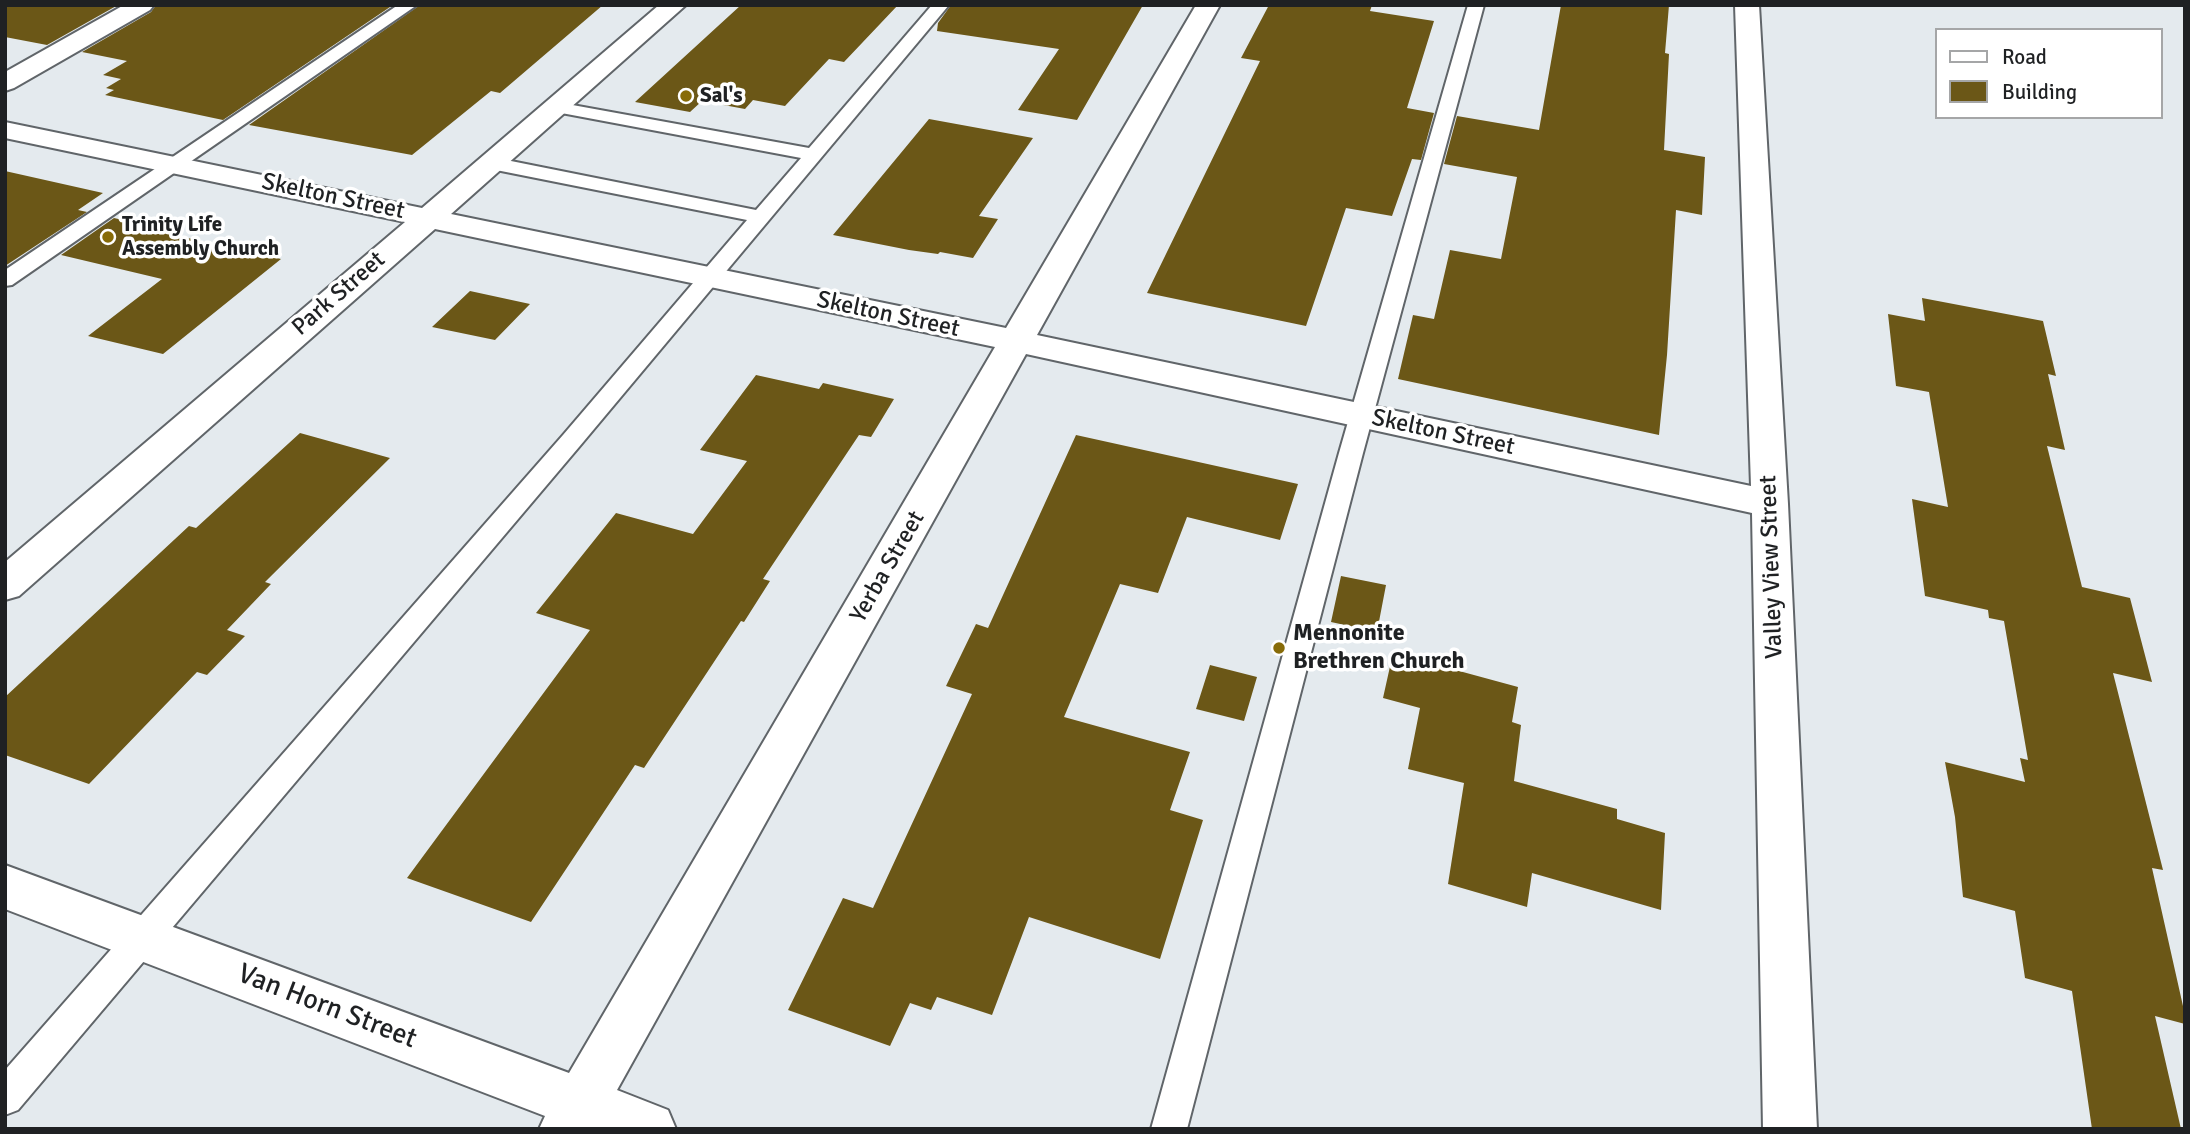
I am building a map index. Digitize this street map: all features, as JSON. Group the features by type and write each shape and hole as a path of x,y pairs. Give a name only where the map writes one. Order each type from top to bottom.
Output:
{"street":[{"path":"5,83 142,5"},
{"name":"Park Street","path":"5,584 674,5"},
{"name":"Yerba Street","path":"573,1116 1208,5"},
{"name":"Valley View Street","path":"1747,5 1770,503 1790,1129"},
{"name":"Skelton Street","path":"5,130 1017,341 1770,503"},
{"name":"Van Horn Street","path":"5,887 143,938 573,1116 649,1129"}],"lane":[{"path":"5,280 409,5"},
{"path":"5,1097 711,278 941,5"},
{"path":"1170,1129 1476,5"},
{"path":"556,107 815,155"},
{"path":"491,163 762,217"}],"building":[{"path":"5,5 118,5 47,45 5,37"},
{"path":"156,5 393,5 223,120 105,95 114,90 106,88 121,79 103,75 127,61 82,52 151,12"},
{"path":"420,5 603,5 500,93 491,91 412,155 249,125"},
{"path":"741,5 898,5 844,62 829,59 785,106 753,100 745,109 702,101 690,112 635,102"},
{"path":"951,5 1143,5 1077,120 1018,110 1059,49 937,31 938,23"},
{"path":"1269,5 1372,5 1370,11 1434,21 1407,108 1434,113 1421,160 1412,159 1392,216 1346,208 1306,326 1147,293 1260,61 1241,58"},
{"path":"1561,5 1669,5 1665,53 1669,54 1664,150 1705,157 1702,215 1676,210 1659,435 1398,379 1413,315 1434,319 1450,250 1501,259 1517,177 1444,164 1457,116 1539,130"},
{"path":"929,119 1033,138 979,216 998,219 973,258 909,250 833,235"},
{"path":"5,171 103,193 78,210 87,212 5,266"},
{"path":"114,218 161,229 157,231 281,259 163,354 88,336 162,279 61,255"},
{"path":"470,291 530,304 495,340 432,327"},
{"path":"1922,298 2043,321 2056,376 2048,374 2065,450 2047,446 2082,587 2130,598 2152,682 2113,673 2163,870 2152,868 2185,1015 2185,1024 2155,1016 2181,1129 2092,1129 2072,991 2025,978 2015,911 1963,897 1955,817 1945,762 2025,782 2020,758 2028,760 2004,621 1989,618 1988,610 1925,596 1912,499 1948,507 1929,392 1896,386 1888,314 1925,321"},
{"path":"756,375 819,389 823,383 894,399 871,437 859,435 763,579 770,581 744,622 741,621 644,768 635,765 531,922 407,878 590,630 536,613 616,513 693,534 747,461 700,450"},
{"path":"300,433 390,458 265,582 271,584 227,630 245,636 207,675 197,672 89,784 5,755 5,697 189,526 196,528"},
{"path":"1076,435 1298,484 1280,540 1187,517 1158,593 1120,584 1064,717 1190,752 1170,810 1203,820 1160,959 1029,917 992,1015 937,997 931,1010 910,1003 890,1046 788,1010 843,898 873,908 972,694 946,686 976,624 988,628"},
{"path":"1341,576 1386,585 1377,632 1331,622"},
{"path":"1393,653 1518,687 1512,722 1521,725 1514,781 1617,809 1617,819 1665,833 1661,910 1532,873 1527,907 1448,884 1464,783 1408,769 1420,708 1383,698"},
{"path":"1210,665 1257,677 1244,721 1196,709"}],"place":[{"name":"Sal's","path":"686,96"},
{"name":"Trinity Life Assembly Church","path":"108,237"},
{"name":"Mennonite Brethren Church","path":"1279,648"}]}
